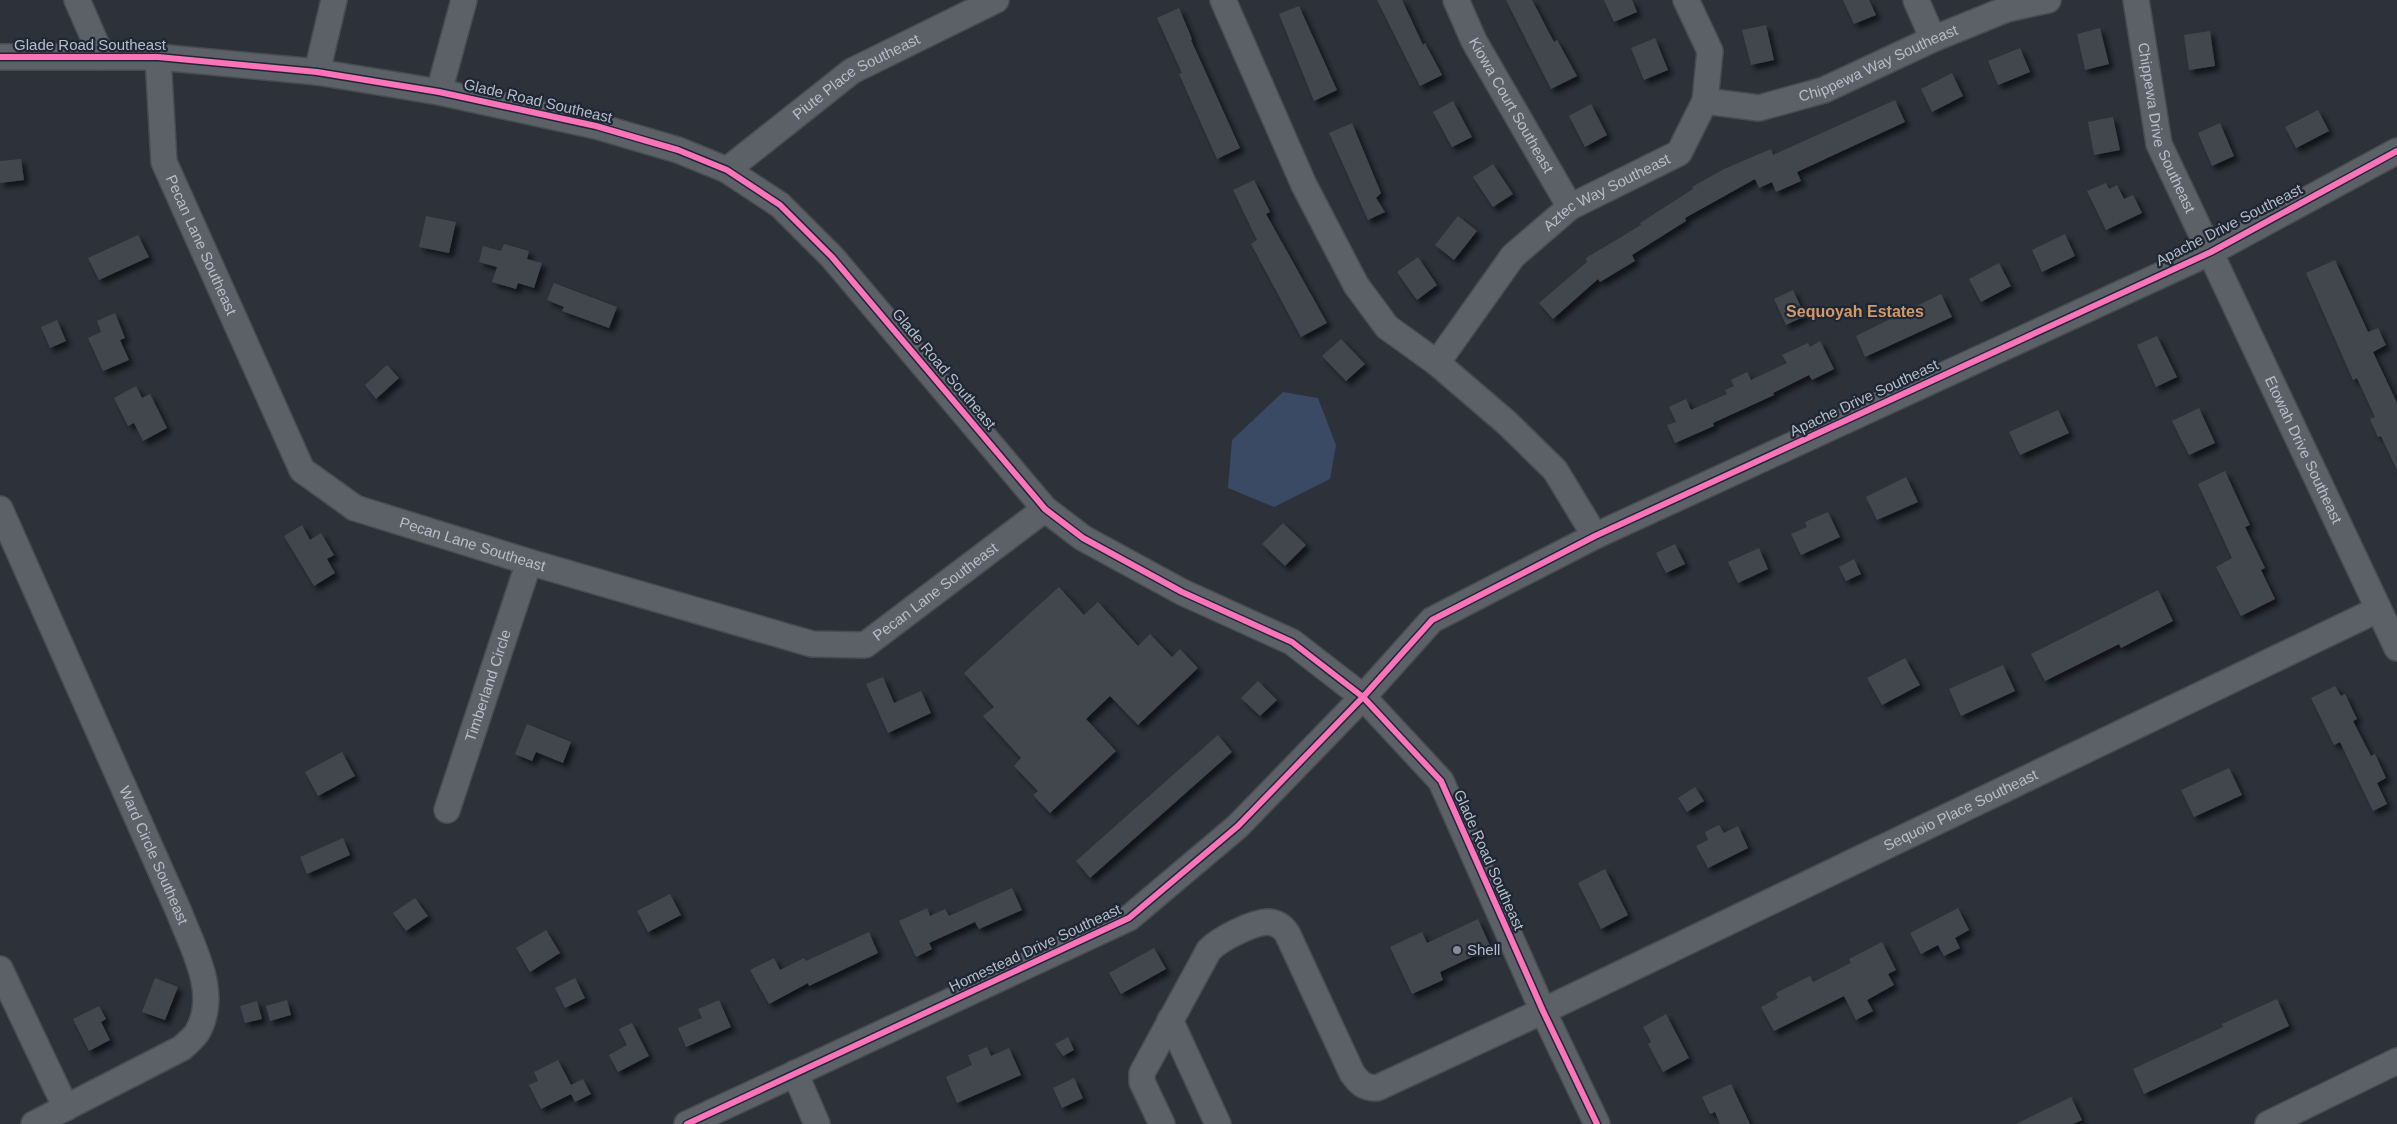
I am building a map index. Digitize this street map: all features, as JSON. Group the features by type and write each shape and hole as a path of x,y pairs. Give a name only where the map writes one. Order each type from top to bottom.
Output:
{"street":[{"path":"77,0 102,57"},
{"path":"318,72 334,0"},
{"path":"439,92 464,0"},
{"name":"Piute Place Southeast","path":"727,170 852,71 996,0"},
{"path":"1224,0 1304,185 1356,285 1387,327 1437,363 1507,423 1555,470 1595,536"},
{"name":"Kiowa Court Southeast","path":"1456,0 1474,41 1570,207"},
{"name":"Aztec Way Southeast","path":"1437,363 1513,256 1570,207 1678,153 1705,101 1710,51 1686,0"},
{"path":"1916,0 1933,39"},
{"name":"Chippewa Way Southeast","path":"1705,101 1758,108 1824,90 1933,39 2007,9 2048,0"},
{"name":"Chippewa Drive Southeast","path":"2136,0 2159,144 2211,252"},
{"name":"Glade Road Southeast","path":"0,57 158,57 318,72 439,92 596,126 678,150 727,170 780,205 832,257 1045,509 1083,538 1182,592 1292,642 1363,697 1440,781 1543,1011 1597,1124"},
{"name":"Pecan Lane Southeast","path":"158,57 164,162 302,470 355,508 529,562 812,644 865,645 1045,509"},
{"name":"Apache Drive Southeast","path":"1363,697 1432,620 1595,536 2211,252 2397,151"},
{"name":"Etowah Drive Southeast","path":"2211,252 2377,610 2397,648"},
{"name":"Ward Circle Southeast","path":"0,509 179,912 202,973 207,998 205,1014 198,1032 182,1048 34,1124"},
{"name":"Timberland Circle","path":"447,810 529,562"},
{"name":"Sequoio Place Southeast","path":"1170,1020 1209,950 1217,942 1268,922 1281,926 1287,933 1352,1073 1360,1084 1369,1088 1377,1088 1543,1011 2377,610"},
{"name":"Homestead Drive Southeast","path":"686,1124 1129,918 1238,826 1363,697"},
{"path":"0,969 66,1108"},
{"path":"1162,1124 1142,1082 1142,1072 1170,1020"},
{"path":"1170,1020 1218,1124"},
{"path":"2268,1124 2397,1062"},
{"path":"795,1073 817,1124"}],"water":[{"path":"1283,392 1318,398 1336,445 1330,479 1274,507 1228,488 1232,440"}],"building":[{"path":"1377,0 1402,0 1423,45 1425,43 1442,75 1420,86"},
{"path":"1506,0 1532,0 1554,42 1557,40 1577,76 1551,89"},
{"path":"1604,0 1632,0 1637,12 1614,22"},
{"path":"1843,0 1869,0 1876,15 1854,24"},
{"path":"1299,6 1337,90 1314,101 1279,14"},
{"path":"1179,8 1191,40 1240,148 1217,159 1179,74 1182,73 1157,18"},
{"path":"1766,25 1774,60 1751,65 1742,30"},
{"path":"2100,28 2109,64 2085,70 2077,34"},
{"path":"2210,31 2215,66 2189,70 2184,35"},
{"path":"1655,38 1668,70 1644,80 1631,48"},
{"path":"2020,48 2030,72 1998,85 1988,61"},
{"path":"1952,73 1963,96 1932,112 1921,89"},
{"path":"1895,100 1905,122 1797,172 1801,181 1776,192 1772,182 1759,188 1755,179 1685,218 1686,221 1632,255 1635,261 1600,282 1598,279 1553,319 1539,303 1587,262 1586,258 1641,225 1640,223 1693,189 1692,187 1724,169 1771,149 1773,155"},
{"path":"1453,101 1472,137 1452,147 1433,112"},
{"path":"1591,104 1607,135 1585,147 1569,116"},
{"path":"2318,110 2329,131 2296,148 2285,127"},
{"path":"2113,117 2120,150 2094,155 2088,122"},
{"path":"1352,123 1381,193 1376,198 1385,212 1368,220 1329,133"},
{"path":"2220,123 2234,156 2212,166 2198,133"},
{"path":"21,159 24,180 0,183 0,161"},
{"path":"1493,164 1513,194 1493,207 1473,177"},
{"path":"1254,180 1270,212 1266,214 1327,323 1301,337 1251,244 1257,240 1233,190"},
{"path":"2106,183 2109,189 2117,185 2124,199 2133,195 2142,213 2106,230 2087,191"},
{"path":"426,216 456,222 449,253 419,247"},
{"path":"1458,216 1477,231 1454,260 1435,245"},
{"path":"2065,234 2075,256 2042,272 2032,250"},
{"path":"138,235 149,257 99,280 88,258"},
{"path":"504,244 529,251 527,259 542,263 534,288 518,283 516,289 492,282 497,267 479,262 483,246 501,251"},
{"path":"1418,257 1437,285 1417,300 1397,272"},
{"path":"2335,260 2368,332 2378,328 2386,345 2373,352 2397,403 2397,470 2381,436 2378,437 2370,419 2375,417 2357,378 2353,380 2306,273"},
{"path":"1999,263 2011,286 1981,302 1969,279"},
{"path":"554,283 617,307 609,328 562,311 564,307 547,300"},
{"path":"1793,290 1805,316 1786,325 1774,299"},
{"path":"1941,294 1952,317 1865,357 1856,336"},
{"path":"115,313 125,338 120,340 129,360 103,371 88,338 101,332 97,321"},
{"path":"57,320 66,341 50,348 41,327"},
{"path":"2157,336 2177,377 2156,387 2137,345"},
{"path":"1341,339 1365,364 1346,381 1322,356"},
{"path":"1820,341 1834,369 1812,380 1809,375 1773,393 1774,395 1713,423 1714,426 1675,443 1667,425 1676,422 1669,407 1686,399 1691,410 1727,394 1725,390 1734,386 1731,380 1747,372 1751,380 1787,363 1782,355 1808,343 1810,347"},
{"path":"387,365 399,378 376,399 365,385"},
{"path":"136,386 142,398 150,394 167,428 143,441 134,423 128,426 114,398"},
{"path":"2199,408 2215,443 2189,455 2172,421"},
{"path":"2058,410 2069,433 2020,455 2009,432"},
{"path":"2225,471 2250,525 2245,527 2265,568 2261,570 2275,599 2241,616 2216,567 2232,558 2198,484"},
{"path":"1906,477 1918,502 1877,520 1866,497"},
{"path":"1828,512 1840,537 1801,555 1791,534 1807,527 1805,522"},
{"path":"1283,523 1306,545 1285,566 1262,544"},
{"path":"302,525 310,540 321,533 334,555 327,559 335,573 314,586 284,536"},
{"path":"1675,544 1685,564 1666,573 1656,553"},
{"path":"1759,548 1768,569 1738,583 1728,562"},
{"path":"1854,559 1861,574 1846,581 1839,567"},
{"path":"1059,587 1084,615 1098,602 1138,646 1150,634 1172,657 1180,649 1198,668 1138,725 1110,696 1086,719 1116,751 1050,813 1033,795 1038,791 1014,766 1021,758 983,716 994,707 964,673"},
{"path":"2158,590 2173,621 2121,648 2119,644 2045,681 2031,654"},
{"path":"1905,658 1920,685 1882,705 1867,678"},
{"path":"2003,665 2015,691 1961,716 1949,689"},
{"path":"883,677 894,703 921,691 931,713 888,733 866,684"},
{"path":"1258,681 1277,700 1260,716 1241,698"},
{"path":"2335,686 2341,696 2345,694 2357,719 2353,721 2371,756 2375,754 2386,778 2377,783 2387,804 2373,811 2340,742 2334,745 2311,698"},
{"path":"527,724 571,742 563,763 536,752 532,761 515,754"},
{"path":"1218,735 1232,752 1090,878 1076,861"},
{"path":"342,752 355,776 318,796 305,772"},
{"path":"2229,768 2242,795 2194,817 2181,790"},
{"path":"1695,787 1704,801 1687,812 1678,798"},
{"path":"1719,825 1724,833 1738,826 1748,848 1708,868 1696,846 1708,840 1705,832"},
{"path":"343,838 350,855 307,874 300,857"},
{"path":"1605,869 1628,915 1601,929 1578,883"},
{"path":"1012,888 1022,910 979,929 975,922 929,943 932,949 916,957 899,921 927,908 930,916 945,909 949,916"},
{"path":"670,894 681,915 648,932 637,911"},
{"path":"415,898 428,916 406,931 393,913"},
{"path":"1958,908 1969,930 1955,938 1960,948 1944,956 1938,945 1921,954 1910,933"},
{"path":"1478,919 1491,948 1440,972 1443,980 1412,994 1390,947 1422,932 1427,943"},
{"path":"546,930 560,953 530,972 516,948"},
{"path":"869,932 878,953 809,986 808,983 769,1004 750,970 774,958 780,970 804,958 806,961"},
{"path":"1882,942 1896,970 1888,974 1894,985 1867,1000 1873,1011 1856,1020 1844,996 1774,1031 1761,1007 1778,998 1776,993 1810,976 1813,982 1851,963 1849,959"},
{"path":"1154,948 1166,969 1121,994 1109,973"},
{"path":"155,978 178,987 165,1020 142,1012"},
{"path":"575,978 585,998 565,1008 555,988"},
{"path":"2277,999 2289,1026 2144,1094 2133,1069 2223,1027 2222,1024"},
{"path":"287,1000 291,1015 270,1021 266,1006"},
{"path":"719,1000 731,1027 686,1047 678,1028 702,1018 698,1009"},
{"path":"257,1001 262,1019 245,1023 240,1006"},
{"path":"99,1006 106,1019 101,1022 110,1040 89,1051 73,1019"},
{"path":"1666,1014 1689,1058 1663,1072 1648,1044 1651,1042 1643,1027"},
{"path":"632,1023 649,1056 618,1072 609,1055 627,1045 619,1029"},
{"path":"1068,1037 1074,1050 1063,1056 1055,1044"},
{"path":"987,1047 991,1056 1009,1048 1021,1075 957,1103 946,1077 972,1065 968,1055"},
{"path":"558,1060 571,1085 583,1079 591,1094 575,1102 571,1094 541,1109 529,1085 538,1081 534,1072"},
{"path":"1074,1078 1083,1098 1062,1108 1053,1088"},
{"path":"1731,1084 1750,1124 1720,1124 1715,1112 1710,1114 1702,1097"},
{"path":"2071,1097 2082,1120 2073,1124 2016,1124"}],"cycle path":[{"path":"0,57 158,57 317,72 439,92 596,126 678,150 727,170 780,205 832,257 1045,509 1083,538 1182,592 1292,642 1363,697 1441,781 1543,1011 1597,1124"},
{"path":"687,1124 1129,918 1238,826 1363,697 1432,620 1595,536 2211,252 2397,151"}],"place":[{"name":"Shell","path":"1457,950"}],"district":[{"name":"Sequoyah Estates","path":"1855,311"}]}
